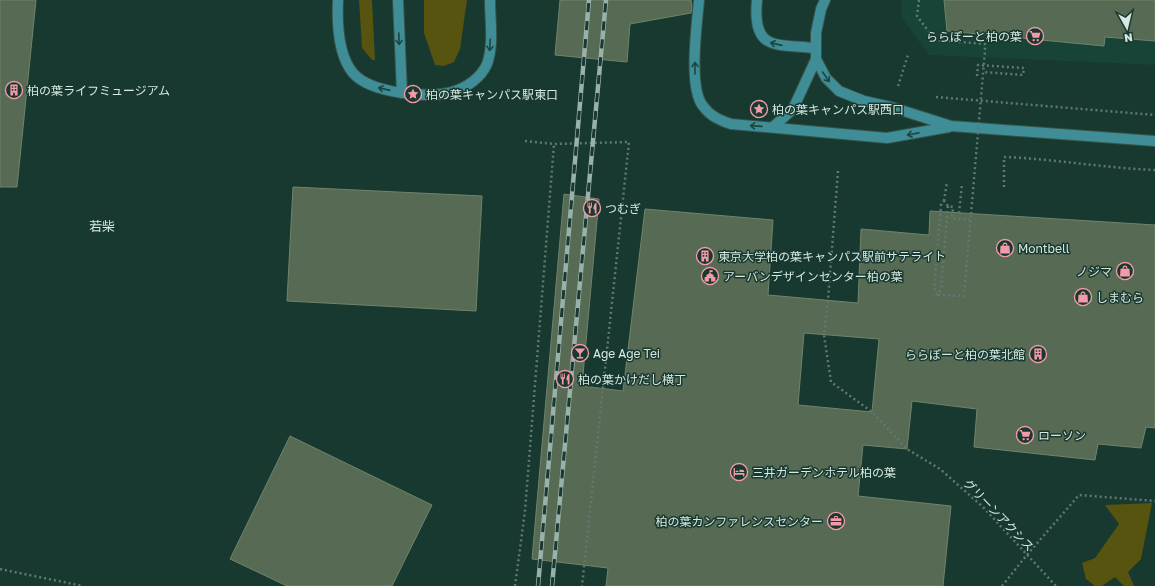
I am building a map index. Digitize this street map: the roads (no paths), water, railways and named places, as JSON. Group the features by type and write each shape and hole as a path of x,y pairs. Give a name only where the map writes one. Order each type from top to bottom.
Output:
{"street":[{"path":"338,0 337,24 342,50 353,73 369,86 402,93 438,94 463,88 476,78 487,64 490,48 490,0"},
{"path":"398,0 402,93"},
{"path":"699,0 695,78 696,93 702,106 714,118 730,124 887,138 951,126"},
{"path":"757,0 755,20 762,37 773,44 815,48"},
{"path":"825,0 821,8 816,33 816,59 826,78 839,91 864,101 891,107 951,126 1155,141"},
{"path":"773,127 793,109 816,59"}],"railway":[{"path":"538,586 589,0"},
{"path":"552,586 606,0"}],"place":[{"name":"ららぽーと柏の葉","path":"1035,36"},
{"name":"柏の葉ライフミュージアム","path":"14,90"},
{"name":"柏の葉キャンパス駅東口","path":"413,94"},
{"name":"柏の葉キャンパス駅西口","path":"759,109"},
{"name":"つむぎ","path":"592,208"},
{"name":"Montbell","path":"1005,248"},
{"name":"東京大学柏の葉キャンパス駅前サテライト","path":"705,256"},
{"name":"ノジマ","path":"1125,271"},
{"name":"アーバンデザインセンター柏の葉","path":"710,276"},
{"name":"しまむら","path":"1083,297"},
{"name":"Age Age Tei","path":"580,353"},
{"name":"ららぽーと柏の葉北館","path":"1038,354"},
{"name":"柏の葉かけだし横丁","path":"565,379"},
{"name":"ローソン","path":"1025,435"},
{"name":"三井ガーデンホテル柏の葉","path":"739,472"},
{"name":"柏の葉カンファレンスセンター","path":"836,521"}],"district":[{"name":"若柴","path":"102,226"}]}
